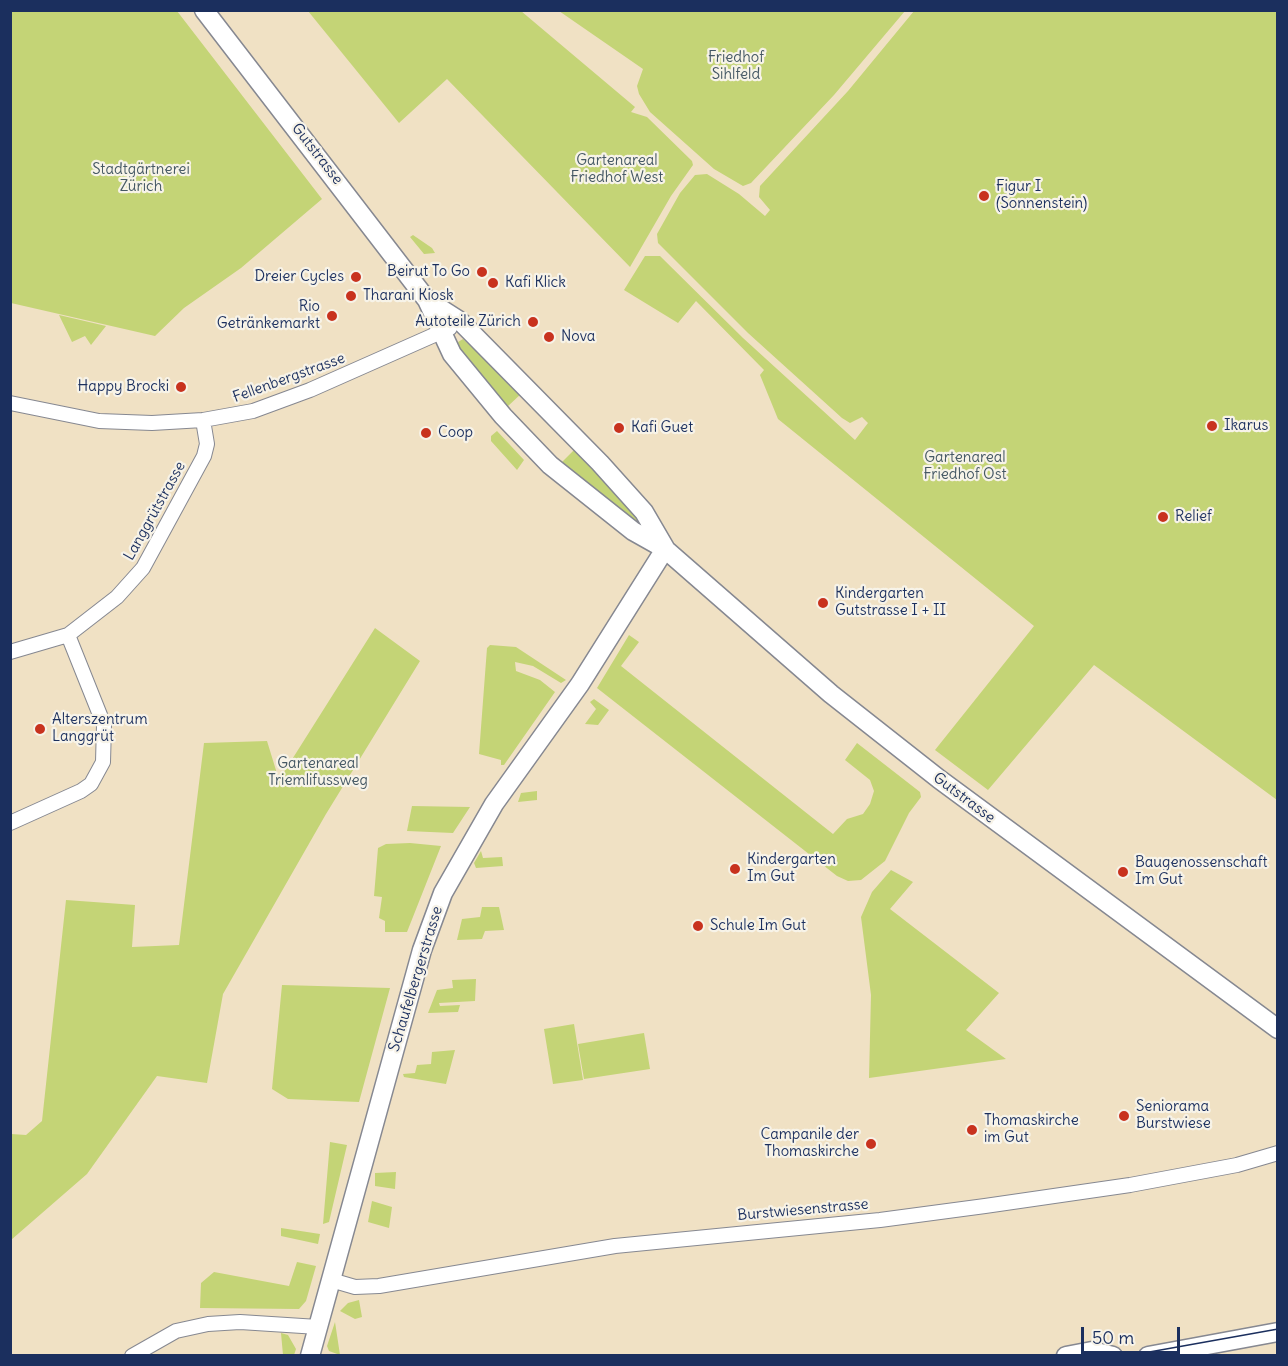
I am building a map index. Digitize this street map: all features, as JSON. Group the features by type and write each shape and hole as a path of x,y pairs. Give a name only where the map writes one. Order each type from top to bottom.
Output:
{"main road":[{"name":"Gutstrasse","path":"204,10 427,300 452,354 503,416 550,465 633,531 665,549 831,694 939,779 1278,1029"},
{"name":"Gutstrasse","path":"427,300 460,321 644,512 665,549"},
{"name":"Schaufelbergerstrasse","path":"310,1356 422,950 443,893 494,804 580,684 665,549"},
{"path":"1148,1356 1278,1332"},
{"path":"1066,1356 1092,1351 1113,1356"}],"street":[{"name":"Fellenbergstrasse","path":"10,404 99,421 152,423 203,420 253,411 339,379 442,333 460,321"},
{"name":"Langgrütstrasse","path":"10,652 68,634 117,597 154,551 204,456 207,444 203,420"},
{"path":"10,823 81,791 100,773 103,762 104,725 68,634"},
{"name":"Burstwiesenstrasse","path":"331,1280 355,1287 379,1286 615,1246 880,1220 1130,1185 1258,1161 1278,1153"},
{"path":"132,1356 176,1331 208,1324 240,1322 318,1327"}],"green space":[{"name":"Stadtgärtnerei Zürich","path":"11,10 177,11 322,199 241,268 184,308 155,336 11,303"},
{"name":"Gartenareal Friedhof West","path":"308,11 521,11 635,107 631,112 647,117 692,161 693,165 671,196 630,267 447,79 399,123"},
{"name":"Friedhof Sihlfeld","path":"559,11 905,11 834,95 751,183 743,186 714,169 650,112 637,86 643,69"},
{"name":"Gartenareal Friedhof Ost","path":"914,11 1277,11 1277,800 1094,665 988,790 935,750 1034,626 778,419 760,375 764,370 696,301 678,323 624,290 645,256 660,256 743,338 855,440 868,423 862,417 850,423 842,418 748,333 658,243 657,234 680,193 695,175 707,174 739,194 765,216 770,210 759,197 760,186 848,91"},
{"path":"413,235 432,248 435,253 424,254 410,237"},
{"path":"59,315 106,326 91,345 85,336 72,342"},
{"path":"463,339 522,393 507,407 459,349 458,342"},
{"path":"497,431 524,460 517,470 491,441 491,436"},
{"path":"576,448 641,521 638,526 562,462"},
{"name":"Gartenareal Triemlifussweg","path":"375,628 420,661 326,814 223,994 207,1083 157,1076 87,1174 11,1240 11,1134 26,1135 42,1121 66,900 135,905 132,947 179,945 204,743 267,741 279,780"},
{"path":"629,635 639,642 621,666 833,834 847,819 863,814 870,804 874,791 870,780 845,760 857,743 920,792 921,797 909,813 885,861 861,880 848,881 837,876 597,688"},
{"path":"490,645 516,647 566,680 561,683 533,666 515,662 516,671 540,680 555,692 504,765 501,765 501,760 479,754 487,648"},
{"path":"594,699 609,710 598,725 585,724 596,709 590,702"},
{"path":"537,791 537,800 518,802 521,793"},
{"path":"412,806 470,807 453,833 407,831"},
{"path":"410,843 441,846 407,932 385,932 385,921 379,918 382,897 374,896 378,848 386,844"},
{"path":"481,851 483,858 502,857 503,866 476,868 474,863"},
{"path":"891,870 913,882 890,909 999,993 966,1030 1006,1059 869,1078 871,995 861,917 872,892"},
{"path":"482,907 499,907 504,930 485,931 482,939 457,940 462,919 480,917"},
{"path":"476,979 475,1001 439,1003 440,1006 460,1005 458,1012 428,1013 437,990 453,988 452,980"},
{"path":"282,985 390,988 359,1102 288,1099 272,1089"},
{"path":"574,1024 583,1080 553,1084 544,1029"},
{"path":"644,1033 650,1069 584,1079 578,1044"},
{"path":"455,1050 446,1084 404,1077 403,1074 415,1073 417,1065 431,1064 432,1052"},
{"path":"330,1142 347,1145 329,1222 323,1224"},
{"path":"396,1172 395,1189 375,1186 375,1173"},
{"path":"372,1201 392,1207 389,1228 368,1222"},
{"path":"281,1228 320,1234 318,1244 281,1236"},
{"path":"297,1262 316,1266 306,1301 299,1309 200,1308 201,1283 214,1272 289,1286"},
{"path":"359,1300 362,1317 355,1319 340,1311 348,1303"},
{"path":"335,1322 340,1355 329,1351 327,1346"},
{"path":"281,1333 288,1335 296,1349 294,1355 283,1355"}],"tram line":[{"path":"1127,1356 1278,1329"}],"place":[{"name":"Figur I (Sonnenstein)","path":"984,196"},
{"name":"Beirut To Go","path":"482,272"},
{"name":"Dreier Cycles","path":"356,277"},
{"name":"Kafi Klick","path":"493,283"},
{"name":"Tharani Kiosk","path":"351,296"},
{"name":"Rio Getränkemarkt","path":"332,316"},
{"name":"Autoteile Zürich","path":"533,322"},
{"name":"Nova","path":"549,337"},
{"name":"Happy Brocki","path":"181,387"},
{"name":"Ikarus","path":"1212,426"},
{"name":"Kafi Guet","path":"619,428"},
{"name":"Coop","path":"426,433"},
{"name":"Relief","path":"1163,517"},
{"name":"Kindergarten Gutstrasse I + II","path":"823,603"},
{"name":"Alterszentrum Langgrüt","path":"40,729"},
{"name":"Kindergarten Im Gut","path":"735,869"},
{"name":"Baugenossenschaft Im Gut","path":"1123,872"},
{"name":"Schule Im Gut","path":"698,926"},
{"name":"Seniorama Burstwiese","path":"1124,1116"},
{"name":"Thomaskirche im Gut","path":"972,1130"},
{"name":"Campanile der Thomaskirche","path":"871,1144"}]}
